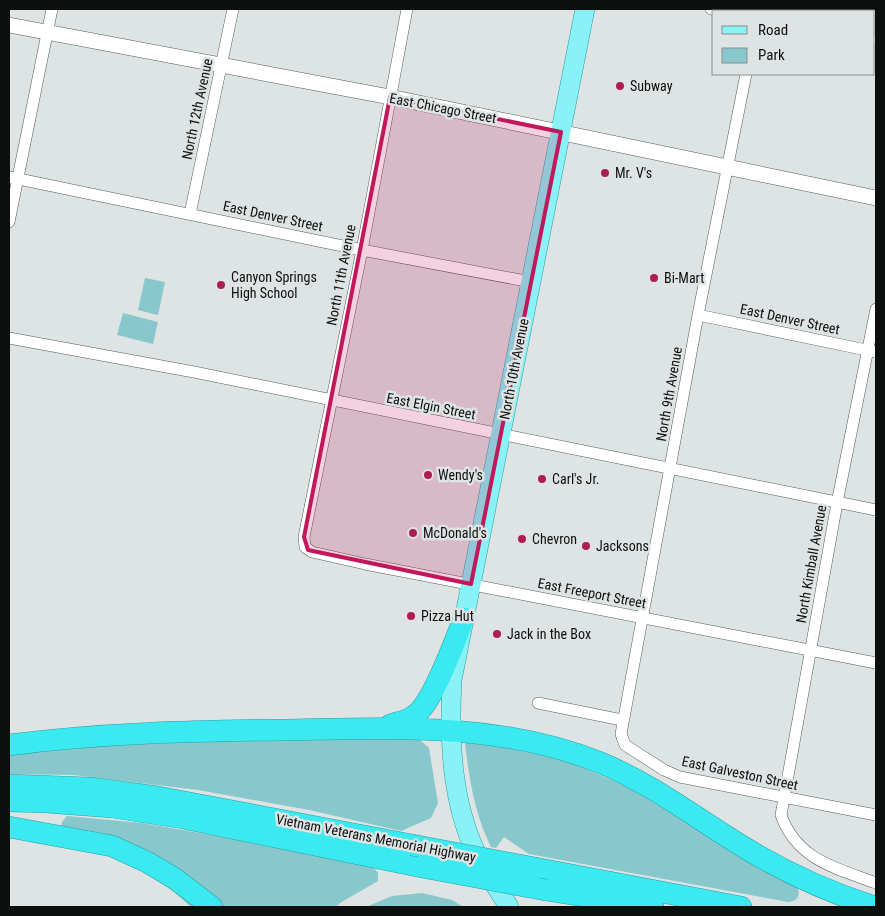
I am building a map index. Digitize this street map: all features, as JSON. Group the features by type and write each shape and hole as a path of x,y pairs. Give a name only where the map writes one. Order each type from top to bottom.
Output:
{"highway":[{"path":"372,728 408,720 423,708 433,691 464,618"},
{"path":"9,745 58,738 132,733 372,728 450,731 522,740 569,751 602,763 659,794 794,876 842,897 874,907"},
{"name":"Vietnam Veterans Memorial Highway","path":"9,785 90,788 158,797 741,907"},
{"name":"Vietnam Veterans Memorial Highway","path":"9,801 46,802 122,809 183,818 422,867 546,890 653,907"},
{"path":"9,827 112,846 147,862 174,878 212,907"}],"main road":[{"name":"North 10th Avenue","path":"509,907 478,856 462,812 454,771 450,731 452,680 585,9"}],"street":[{"path":"9,222 13,178 52,9"},
{"name":"North 12th Avenue","path":"190,214 233,9"},
{"name":"North 11th Avenue","path":"305,547 304,537 362,250 406,9"},
{"name":"East Chicago Street","path":"9,24 390,97 876,198"},
{"name":"North 9th Avenue","path":"622,720 698,315 746,75"},
{"name":"East Denver Street","path":"13,178 362,250 531,282"},
{"name":"North Kimball Avenue","path":"876,309 872,351 837,503 781,815 784,824 797,844 810,855 827,865 876,882"},
{"name":"East Denver Street","path":"698,315 872,351"},
{"name":"East Elgin Street","path":"9,338 185,370 876,510"},
{"name":"East Freeport Street","path":"305,547 312,552 321,554 876,663"},
{"path":"538,703 622,720"},
{"name":"East Galveston Street","path":"622,720 621,734 626,745 672,774 695,781 876,816"}],"highlighted area":[{"path":"390,97 561,132 471,584 308,550 304,537"}],"green space":[{"path":"145,278 165,282 158,315 138,310"},
{"path":"123,313 158,322 153,344 117,335"},
{"path":"394,736 420,740 429,748 438,803 431,818 401,831 309,810 198,790 74,775 9,774 9,751 80,743"},
{"path":"471,739 565,760 629,788 797,886 798,897 788,902 529,854 504,837 496,848 491,847 477,810 471,783 465,743"},
{"path":"67,816 142,823 269,845 372,866 378,873 378,881 336,907 191,907 173,891 130,863 60,831 62,822"},
{"path":"422,893 452,900 463,907 366,907 392,896"}],"place":[{"name":"Subway","path":"620,86"},
{"name":"Mr. V's","path":"605,173"},
{"name":"Bi-Mart","path":"654,278"},
{"name":"Canyon Springs High School","path":"221,285"},
{"name":"Wendy's","path":"428,475"},
{"name":"Carl's Jr.","path":"542,479"},
{"name":"McDonald's","path":"413,533"},
{"name":"Chevron","path":"522,539"},
{"name":"Jacksons","path":"586,546"},
{"name":"Pizza Hut","path":"411,616"},
{"name":"Jack in the Box","path":"497,634"}]}
